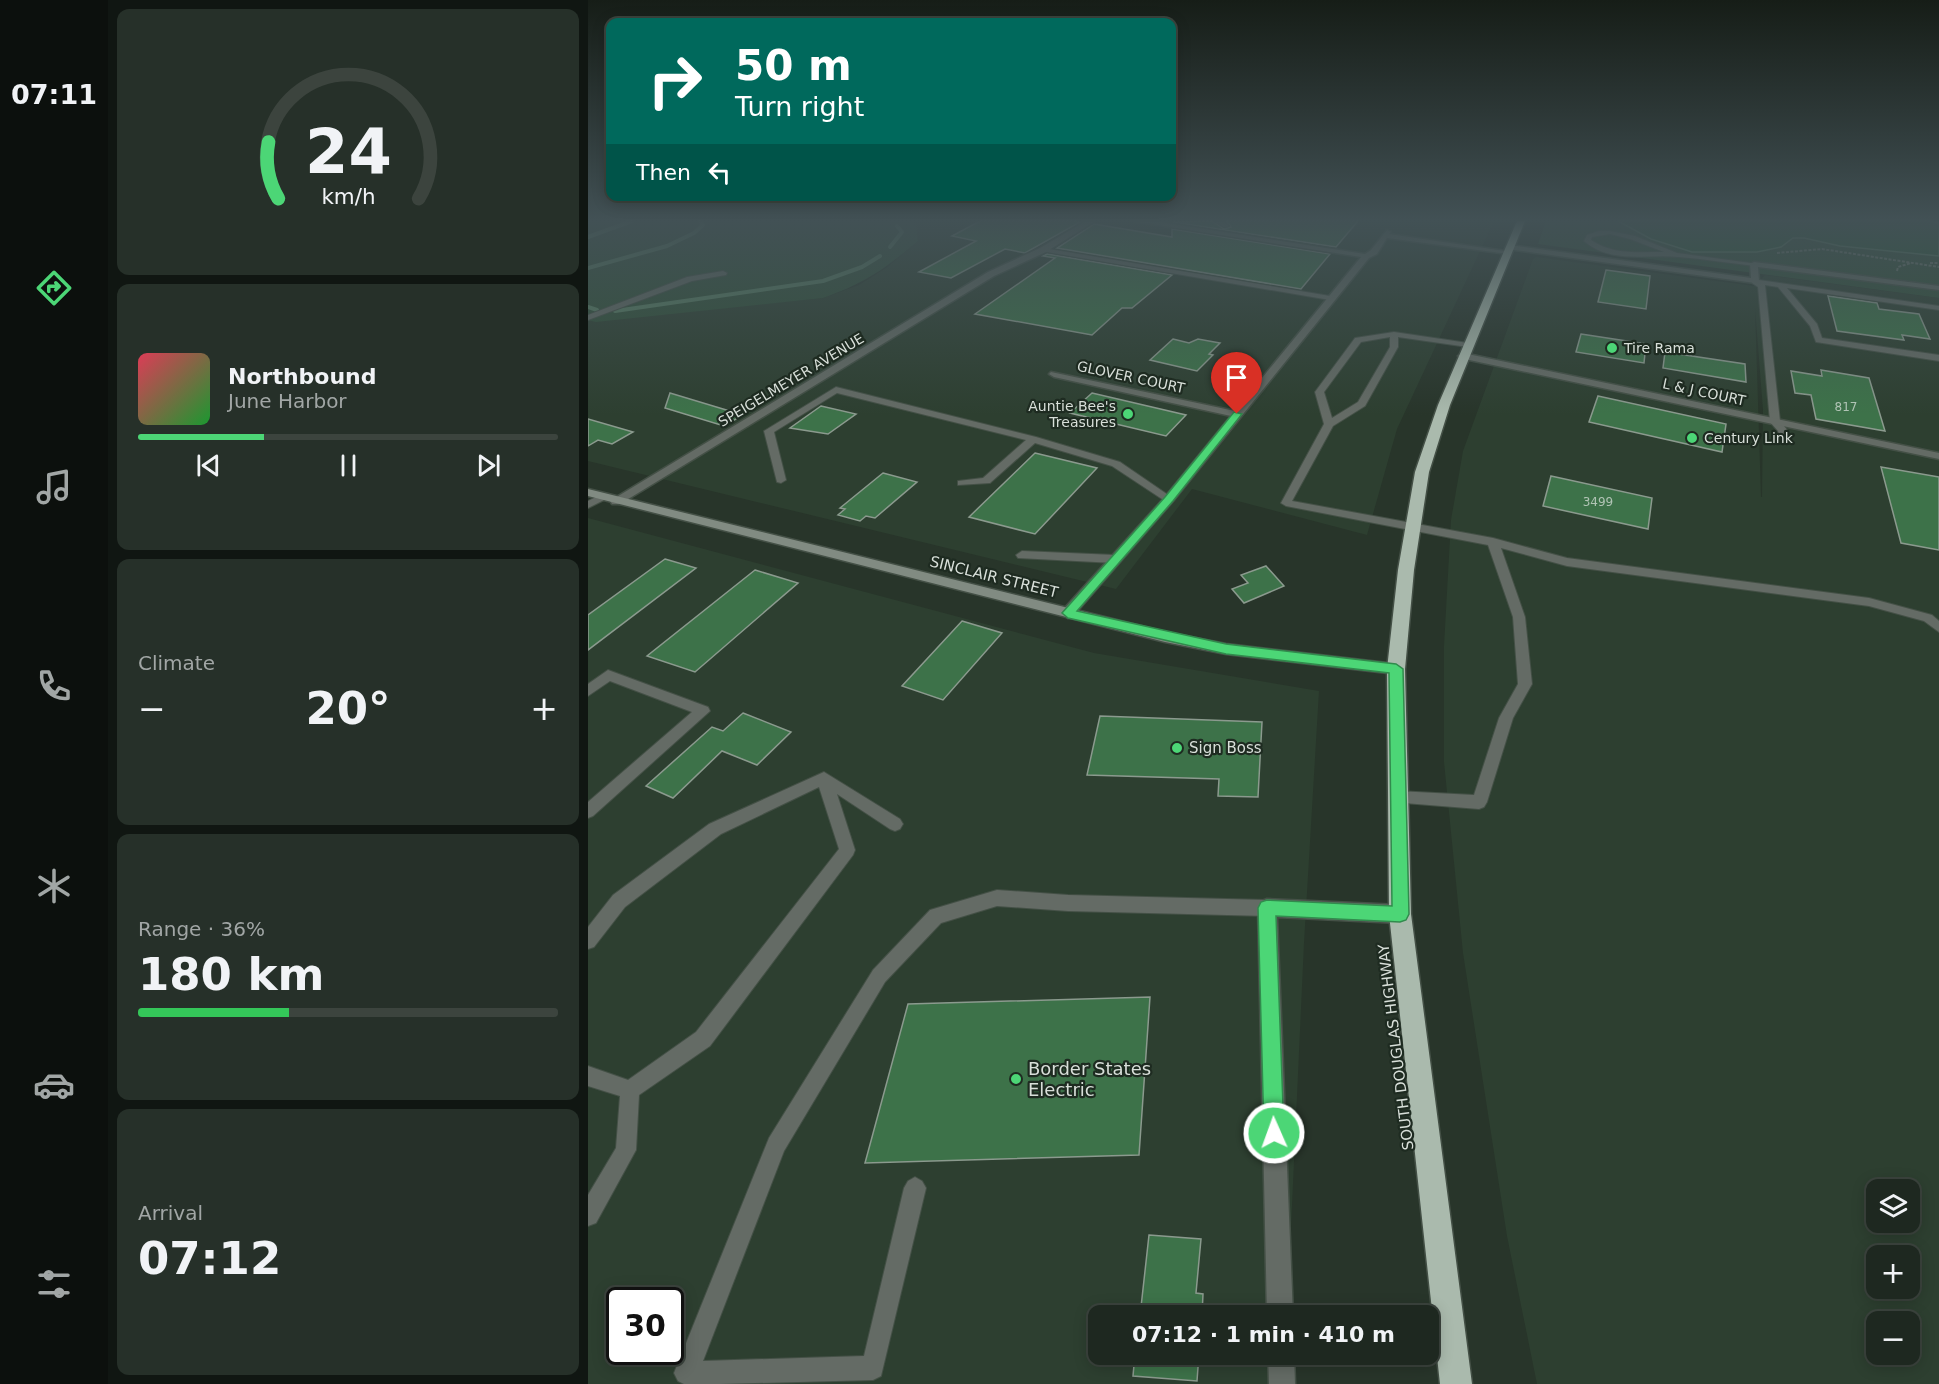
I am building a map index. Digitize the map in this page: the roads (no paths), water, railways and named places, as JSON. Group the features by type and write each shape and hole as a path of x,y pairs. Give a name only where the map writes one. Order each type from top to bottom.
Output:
{"highway":[{"name":"SOUTH DOUGLAS HIGHWAY","path":"1456,1384 1400,914 1396,669 1413,526 1422,472 1465,350 1493,286"}],"street":[{"name":"SPEIGELMEYER AVENUE","path":"616,501 972,286"},
{"path":"1068,613 1169,499 1341,286"},
{"path":"1920,286 1939,288"},
{"name":"L & J COURT","path":"1465,350 1775,422 1939,456"},
{"name":"GLOVER COURT","path":"1054,374 1237,414"},
{"name":"SINCLAIR STREET","path":"588,492 616,501 1068,613 1226,649 1396,669"},
{"path":"1280,1305 1267,908 1400,914"},
{"path":"1281,1365 1282,1384"}],"lane":[{"path":"588,318 673,286"},
{"path":"1256,286 1330,298"},
{"path":"1761,286 1775,422 1783,430 1782,440"},
{"path":"1781,286 1814,327 1819,340 1939,358"},
{"path":"1785,286 1939,308"},
{"path":"1329,424 1319,392 1358,340 1394,334 1465,350"},
{"path":"1394,334 1394,347 1362,404 1329,424 1286,503 1493,542 1567,562 1869,602 1928,618 1939,628"},
{"path":"782,480 769,431 836,390 1033,439 1116,464 1169,499"},
{"path":"962,483 986,481 1033,439"},
{"path":"588,505 602,496"},
{"path":"1397,797 1479,802 1506,718 1525,684 1519,617 1493,542"},
{"path":"1022,555 1115,559"},
{"path":"588,691 608,675 704,711 588,811"},
{"path":"824,778 895,824"},
{"path":"588,941 619,901 715,829 824,778"},
{"path":"630,1090 703,1039 847,850 824,778"},
{"path":"915,1188 873,1368 686,1373 776,1145 879,976 936,916 997,898 1068,903 1267,908"},
{"path":"588,1076 630,1090"},
{"path":"588,1215 626,1150 630,1090"}],"waterway":[{"path":"615,311 791,286"},
{"path":"588,307 597,310"}],"place":[{"name":"Tire Rama","path":"1612,348"},
{"name":"Auntie Bee's Treasures","path":"1128,414"},
{"name":"Century Link","path":"1692,438"},
{"name":"Sign Boss","path":"1177,748"},
{"name":"Border States Electric","path":"1016,1079"}]}
